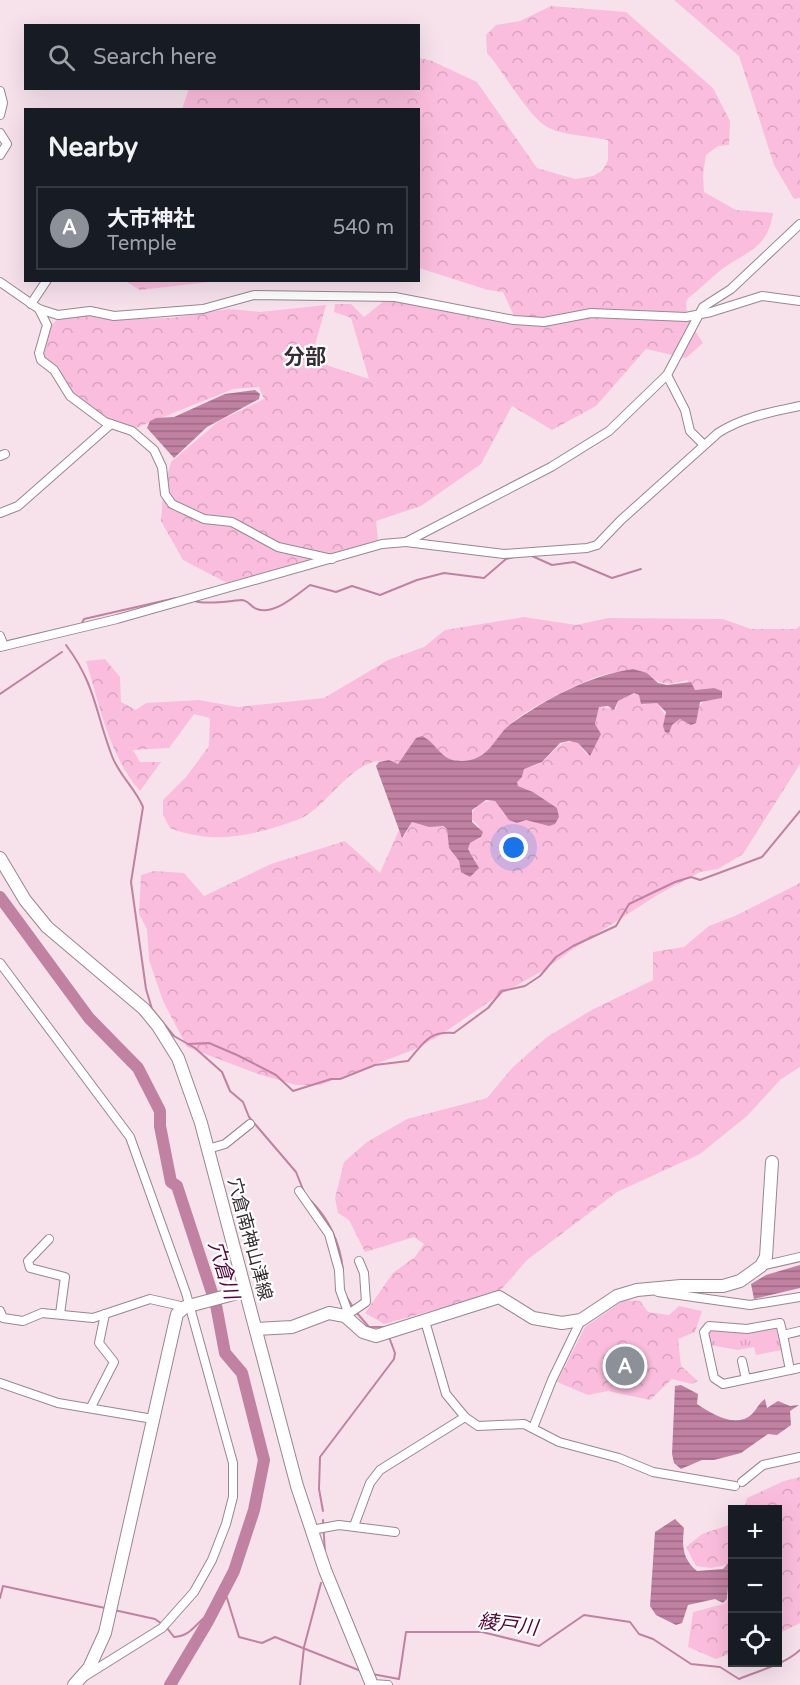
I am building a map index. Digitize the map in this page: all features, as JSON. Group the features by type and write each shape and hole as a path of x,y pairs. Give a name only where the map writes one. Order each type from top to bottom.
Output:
{"street":[{"path":"0,91 3,103 0,116"},
{"path":"0,133 7,144 0,155"},
{"path":"406,542 582,449 609,431 667,375 698,315 708,303 746,277 800,224"},
{"path":"0,282 35,306 58,315 85,311 119,317 202,309 261,295 395,297 532,322 557,321 591,313 674,317 698,315 762,296 800,301"},
{"path":"35,306 46,282"},
{"path":"35,306 47,325 40,358 54,370 70,396 111,424 132,430 154,450 162,467 165,494 172,504 204,519 231,522 278,547 335,560"},
{"path":"667,375 685,410 690,431 703,444"},
{"path":"0,636 2,646 117,619 335,560 382,544 406,542 504,555 587,548 597,545 703,444 731,425 756,415 800,406"},
{"path":"0,513 18,506 111,424"},
{"name":"穴倉南神山津線","path":"0,858 25,900 47,927 134,999 158,1026 186,1077 208,1149 242,1292 369,1677"},
{"path":"0,963 130,1137 152,1194 188,1306 232,1456 234,1487 230,1508 212,1560 194,1592 162,1628 88,1677 77,1681"},
{"path":"208,1149 225,1144 250,1124"},
{"path":"761,1266 767,1250 772,1162"},
{"path":"299,1191 329,1234 339,1270 340,1290 350,1312 363,1332 376,1336 499,1297 538,1320 562,1323 581,1320 617,1296 681,1286 723,1286 740,1281 761,1266 800,1257"},
{"path":"49,1239 28,1261 30,1268 65,1277 60,1314"},
{"path":"256,1329 292,1327 329,1313 350,1312 366,1302 364,1273 359,1261"},
{"path":"647,1290 750,1305 800,1297"},
{"path":"0,1311 3,1318 23,1321 42,1313 83,1318 105,1314 150,1299 188,1306 242,1292"},
{"path":"77,1681 97,1655 105,1633 175,1318 188,1306"},
{"path":"91,1407 114,1362 99,1343 105,1314"},
{"path":"533,1428 552,1380 581,1320"},
{"path":"425,1321 446,1394 465,1417 484,1427 524,1424 559,1442 618,1458 653,1472 738,1484 763,1465 800,1457"},
{"path":"790,1370 780,1323 747,1329 709,1326 704,1332 714,1378 723,1384 800,1368"},
{"path":"783,1335 800,1331"},
{"path":"742,1361 746,1379"},
{"path":"0,1383 58,1403 153,1419"},
{"path":"354,1526 370,1483 381,1470 465,1417"},
{"path":"319,1528 354,1526 395,1532"},
{"path":"369,1677 388,1685"}],"green space":[{"path":"674,0 800,0 800,198 794,199 774,165 739,56"},
{"path":"551,6 626,12 713,88 730,121 729,145 718,146 706,155 703,175 704,192 736,210 773,213 771,224 762,241 720,271 688,298 686,310 688,316 703,343 686,358 646,349 596,406 552,430 512,406 481,464 421,506 376,521 378,540 229,584 183,560 161,521 163,492 171,462 219,421 264,399 259,387 233,389 136,428 107,420 72,395 43,358 50,326 58,319 87,315 115,319 170,318 229,309 260,312 326,305 311,360 369,379 351,318 334,312 335,304 351,304 364,317 384,301 514,316 503,292 488,290 420,268 420,108 182,108 189,90 420,90 420,58 432,61 477,82 537,168 575,179 593,176 603,170 608,160 608,140 563,133 541,123 487,53 486,35 496,25 520,21"},
{"path":"127,282 209,282 140,290"},
{"path":"524,617 576,625 608,618 723,619 751,629 796,629 800,626 800,764 743,854 718,869 700,872 659,894 544,970 496,997 439,1036 413,1050 320,1085 296,1085 258,1074 187,1047 163,1001 149,960 147,929 139,914 141,875 154,871 184,873 204,896 271,864 345,841 380,873 399,830 404,837 412,822 429,827 436,824 447,829 449,848 459,862 461,872 476,861 468,849 470,843 481,838 479,826 470,818 474,810 483,803 495,801 505,816 517,823 526,819 549,826 557,808 533,792 518,786 516,782 522,777 524,769 540,763 566,742 578,743 587,755 595,745 595,724 599,707 616,709 618,701 634,693 639,695 644,705 651,702 657,703 672,725 680,719 686,720 705,700 721,698 714,688 694,690 687,680 666,683 647,673 606,674 569,689 516,719 490,749 472,760 458,762 452,760 426,738 416,738 398,764 384,761 360,768 317,807 301,818 239,836 212,837 184,833 170,828 163,815 163,800 186,777 209,746 210,718 194,714 169,748 133,750 140,762 161,762 140,791 120,762 113,746 86,661 105,659 120,677 121,702 136,710 146,703 199,700 238,707 324,698 388,660 424,647 445,630"},
{"path":"800,883 800,1067 781,1079 747,1116 700,1154 617,1192 527,1260 499,1292 384,1324 365,1313 393,1273 415,1257 424,1244 414,1237 365,1252 349,1220 338,1213 335,1198 344,1162 367,1142 407,1119 487,1098 513,1067 547,1037 590,1011 653,980 653,952 684,947 709,926 735,916"},
{"path":"624,1300 640,1301 648,1312 669,1315 679,1306 702,1311 695,1332 678,1339 681,1366 698,1381 692,1384 672,1379 650,1400 608,1391 588,1395 557,1382 585,1327"},
{"path":"776,1328 782,1350 756,1355 754,1347 738,1350 710,1345 707,1333 711,1329 749,1332"},
{"path":"800,1477 800,1623 782,1632 782,1505 745,1505 747,1498 784,1481"},
{"path":"728,1525 728,1565 711,1568 696,1566 686,1547 702,1534"},
{"path":"728,1599 728,1654 716,1659 688,1647 693,1612 724,1604"}],"shaded area":[{"path":"255,390 260,394 259,399 207,427 174,458 147,428 150,421 156,418 174,417 225,394"},
{"path":"633,669 647,673 658,683 667,685 691,682 695,690 714,688 722,691 722,698 700,702 696,723 691,725 680,719 672,725 669,733 665,732 663,726 666,712 657,703 641,704 639,695 634,693 618,701 614,710 608,706 599,707 595,724 601,734 590,756 578,743 569,741 560,743 542,762 524,769 522,777 517,782 518,786 533,792 557,808 559,817 555,824 549,826 526,820 517,823 509,820 495,801 486,800 472,810 472,822 483,832 481,837 470,843 468,849 479,868 470,877 461,872 459,861 449,848 447,829 443,826 429,827 412,822 402,838 376,766 379,762 389,760 398,764 416,738 422,736 447,758 459,761 470,760 485,753 506,728 541,705 585,682"},
{"path":"800,1265 800,1288 754,1299 751,1284 766,1275"},
{"path":"681,1385 698,1394 697,1404 717,1416 732,1420 746,1418 765,1399 767,1408 778,1401 790,1406 799,1405 790,1411 791,1425 777,1435 768,1434 741,1453 714,1460 702,1460 681,1469 674,1463 672,1454 675,1386"},
{"path":"675,1519 684,1528 684,1551 688,1562 697,1571 723,1569 728,1563 727,1599 723,1603 715,1599 688,1605 682,1623 676,1625 656,1615 650,1606 655,1532"}],"waterway":[{"path":"532,556 552,565 574,562 612,578 641,569"},
{"path":"195,601 211,603 241,600 257,609 264,610 286,603 310,585 336,592 352,586 380,595 417,580 444,573 484,578 506,559 514,557"},
{"path":"82,623 84,619 176,598"},
{"path":"66,645 76,659 89,686 115,763 143,807 131,882 146,989 152,1009 174,1036 195,1048 222,1072 230,1091 243,1102 249,1117 296,1172 304,1192"},
{"path":"0,694 62,652"},
{"path":"188,1044 209,1043 237,1055 276,1075 293,1091 331,1079 340,1079 375,1065 408,1061 432,1036 454,1033 488,1008 502,991 525,986 540,976 556,957 573,946 616,926 629,904 675,882 691,877 700,880 762,857 800,811"},
{"name":"穴倉川","path":"0,897 89,1018 138,1068 160,1111 160,1126 171,1182 177,1186 216,1305 225,1353 242,1373 264,1460 254,1510 234,1571 207,1623 170,1685"},
{"path":"311,1201 324,1216 333,1233 343,1270"},
{"path":"346,1296 353,1307"},
{"path":"356,1312 369,1327 385,1327"},
{"path":"323,1511 319,1489 320,1457 394,1359 395,1353 389,1337"},
{"path":"323,1520 325,1553"},
{"path":"300,1685 304,1647 321,1583"},
{"path":"0,1598 3,1586 105,1608"},
{"name":"綾戸川","path":"222,1592 227,1598 239,1637 262,1643 275,1637 361,1671"},
{"path":"114,1610 155,1619 162,1624"},
{"name":"綾戸川","path":"372,1674 399,1679 406,1632 482,1632 539,1646 584,1615 630,1622 639,1634 653,1639 691,1664 720,1667 739,1679 779,1663 800,1650"},
{"path":"167,1628 174,1637 179,1636 188,1633 205,1617 210,1617"}],"place":[{"name":"大市神社","path":"625,1366"}],"district":[{"name":"分部","path":"305,357"}]}
